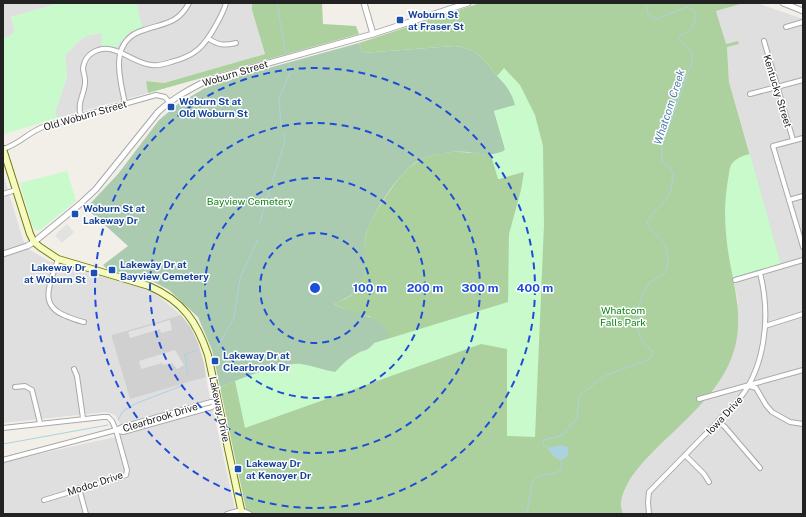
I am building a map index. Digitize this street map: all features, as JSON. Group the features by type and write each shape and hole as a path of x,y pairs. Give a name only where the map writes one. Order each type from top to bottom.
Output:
{"main road":[{"path":"3,149 30,234 34,242"},
{"name":"Lakeway Drive","path":"34,242 58,259 149,286 173,299 192,319 203,339 208,355 241,512"}],"street":[{"path":"125,103 119,74 120,52 124,43 132,35 143,30 171,22 180,17 189,3"},
{"path":"81,116 79,106 85,86 83,67 86,58 94,51 115,50 144,64 157,65 187,57 198,50 209,39 226,3"},
{"path":"364,3 373,34"},
{"name":"Woburn Street","path":"3,254 27,246 34,242 79,205 96,189 154,117 169,102 187,90 208,80 373,34 468,3"},
{"path":"783,3 803,10"},
{"path":"786,27 803,22"},
{"path":"209,39 223,46 236,43"},
{"name":"Kentucky Street","path":"764,42 793,140"},
{"path":"750,94 803,80"},
{"name":"Old Woburn Street","path":"3,149 8,148 38,128 125,103 158,94 165,97 169,102"},
{"path":"803,138 773,146 803,247"},
{"path":"3,194 16,190"},
{"path":"789,200 803,196"},
{"path":"58,259 48,291 50,304 58,313 84,322"},
{"path":"736,280 803,260"},
{"name":"Iowa Drive","path":"649,514 649,492 742,397 749,386 758,364 765,326 765,296 760,273"},
{"path":"765,326 803,314"},
{"path":"74,369 77,376 83,418"},
{"path":"699,399 803,370"},
{"path":"15,387 25,386 32,390 40,423"},
{"path":"749,386 756,388 772,412 790,422 803,424"},
{"name":"Clearbrook Drive","path":"3,460 116,430 172,412 211,402 218,402"},
{"path":"3,428 83,418 108,417 112,421 116,430"},
{"path":"718,421 725,427 760,468"},
{"name":"Modoc Drive","path":"44,500 79,488 126,475 128,470 116,430"},
{"path":"685,455 704,474 709,482"},
{"path":"79,488 86,514"},
{"path":"227,514 241,512 250,514"}],"shaded area":[{"path":"3,3 54,3 53,5 11,17 15,31 10,36 3,38"},
{"path":"134,3 252,3 252,10 265,54 164,83 147,81 148,93 57,118 55,112 67,77 65,55 80,40 89,35 102,33 116,47 130,32 137,5"},
{"path":"744,3 757,3 803,19 803,514 623,514 620,504 626,486 637,469 708,396 738,302 733,278 750,154 729,82 727,47 739,43 738,41 726,45 716,11"},
{"path":"3,173 23,240 30,250 49,261 151,290 181,315 111,335 130,398 206,377 210,399 120,424 115,415 106,412 3,423"},
{"path":"67,224 74,232 62,243 55,235"},
{"path":"181,315 191,328 198,343 204,363 206,377 130,399 111,335"},
{"path":"170,320 172,330 161,333 160,329 130,338 128,332"},
{"path":"175,350 184,365 177,369 172,363 163,365 162,363 141,369 139,361"},
{"path":"213,410 236,514 3,514 3,462 124,435"}],"green space":[{"path":"54,3 134,3 137,5 142,27 130,32 116,47 101,46 102,33 89,35 80,40 65,55 67,77 55,112 57,118 4,134 3,38 10,36 15,31 11,17 53,5"},
{"path":"252,3 322,3 323,24 356,26 359,34 148,93 146,81 164,83 265,54 252,10"},
{"name":"Whatcom Falls Park","path":"480,3 744,3 716,11 726,44 738,41 739,44 727,47 729,82 781,264 733,279 737,302 738,325 735,348 726,370 703,402 635,472 623,494 621,505 623,514 247,514 220,387 246,377 371,317 353,313 334,304 350,296 359,284 366,233 379,207 395,183 412,165 434,155 463,152 491,155 499,179 524,171 506,85 481,57 473,51 454,46 362,53 359,43"},
{"name":"Bayview Cemetery","path":"359,43 362,53 454,46 473,51 481,57 511,92 515,105 494,111 505,149 504,151 490,155 468,152 442,153 418,161 402,174 372,219 365,239 365,265 359,286 352,294 334,304 372,318 384,328 390,335 390,338 374,343 370,349 357,353 335,372 301,364 293,364 260,372 220,387 212,350 198,317 169,290 150,280 107,269 103,265 128,246 86,208 118,174 159,120 178,104 205,88 229,79"},
{"path":"504,68 520,85 535,115 543,146 544,225 535,437 507,436 507,349 481,344 245,428 235,381 268,370 294,364 301,364 335,372 349,358 370,348 374,343 508,302 509,234 521,190 524,172 498,179 491,155 504,151 505,149 494,111 515,105 508,89 497,76"},
{"path":"750,154 781,264 733,278 728,253 725,217 729,170 735,161"},
{"path":"67,171 76,201 40,230 36,230 32,225 20,183"}],"water":[{"path":"561,445 568,447 568,456 561,460 554,457 547,448"}],"waterway":[{"path":"277,3 286,55"},
{"name":"Whatcom Creek","path":"548,448 543,444 544,440 557,437 565,433 570,425 577,419 579,397 583,392 609,374 648,360 652,357 652,351 644,343 637,326 639,304 648,284 664,274 668,259 665,245 651,230 647,222 664,202 671,190 673,174 670,167 662,161 662,146 692,62 690,49 679,37 691,28 695,16 694,10 686,7 660,18 653,18 648,14 646,3"},
{"path":"281,126 279,98 291,71 289,64"},
{"path":"259,225 285,141 283,133"},
{"path":"218,346 234,318 240,278 258,239"},
{"path":"188,374 185,354 197,350"},
{"path":"118,420 123,411 137,403 184,385"},
{"path":"3,444 108,425"},
{"name":"Whatcom Creek","path":"527,514 532,483 535,479 542,475 559,471 562,468 561,460"}],"place":[{"name":"Woburn St at Fraser St","path":"400,20"},
{"name":"Woburn St at Old Woburn St","path":"171,107"},
{"name":"Woburn St at Lakeway Dr","path":"75,214"},
{"name":"Lakeway Dr at Bayview Cemetery","path":"112,270"},
{"name":"Lakeway Dr at Woburn St","path":"94,273"},
{"name":"Lakeway Dr at Clearbrook Dr","path":"215,361"},
{"name":"Lakeway Dr at Kenoyer Dr","path":"238,469"}]}
